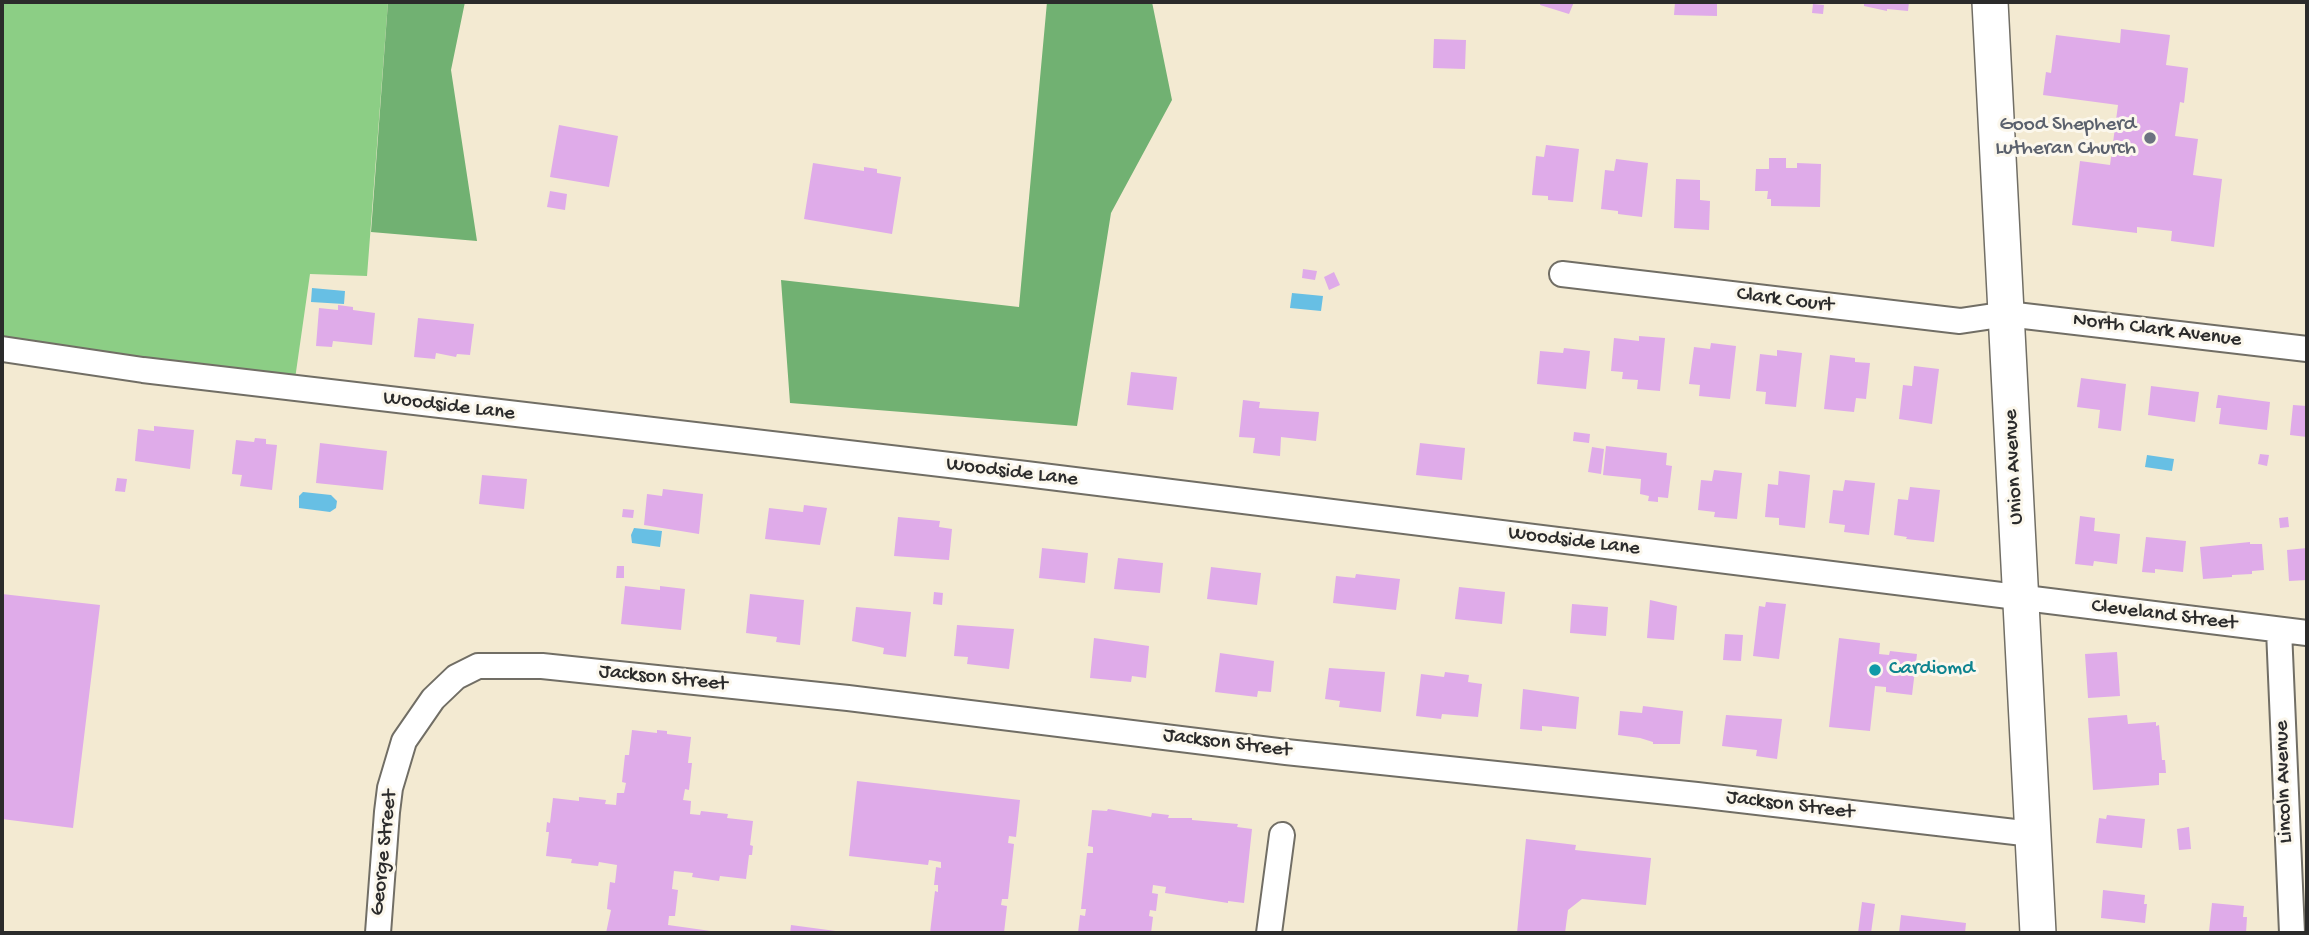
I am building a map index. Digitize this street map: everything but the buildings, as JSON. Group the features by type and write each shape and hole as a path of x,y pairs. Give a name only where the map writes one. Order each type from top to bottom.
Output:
{"street":[{"name":"Union Avenue","path":"1990,2 2038,933"},
{"name":"Clark Court","path":"1562,274 1960,321 2007,314"},
{"name":"North Clark Avenue","path":"2007,314 2307,349"},
{"name":"Woodside Lane","path":"2,349 143,370 1040,476 2022,598"},
{"name":"Cleveland Street","path":"2022,598 2307,633"},
{"name":"Lincoln Avenue","path":"2279,630 2292,933"},
{"name":"Jackson Street","path":"433,699 456,677 478,666 542,666 848,698 1299,753 2032,834"},
{"name":"George Street","path":"378,933 390,788 404,741 433,699"},
{"path":"1269,933 1282,835"}],"green space":[{"path":"2,2 388,2 367,276 310,274 294,386 2,353"},
{"path":"388,2 465,2 451,70 477,241 371,232"},
{"path":"1047,2 1152,2 1172,100 1111,213 1077,426 790,403 781,280 1019,307"}],"water":[{"path":"312,288 345,291 344,304 311,302"},
{"path":"1292,293 1323,296 1321,311 1290,308"},
{"path":"2147,455 2174,459 2172,471 2145,467"},
{"path":"303,492 331,495 337,501 336,508 330,512 299,508 299,496"},
{"path":"634,528 662,531 660,547 632,543"}],"place":[{"name":"Good Shepherd Lutheran Church","path":"2150,138"},
{"name":"Cardiomd","path":"1875,670"}]}
